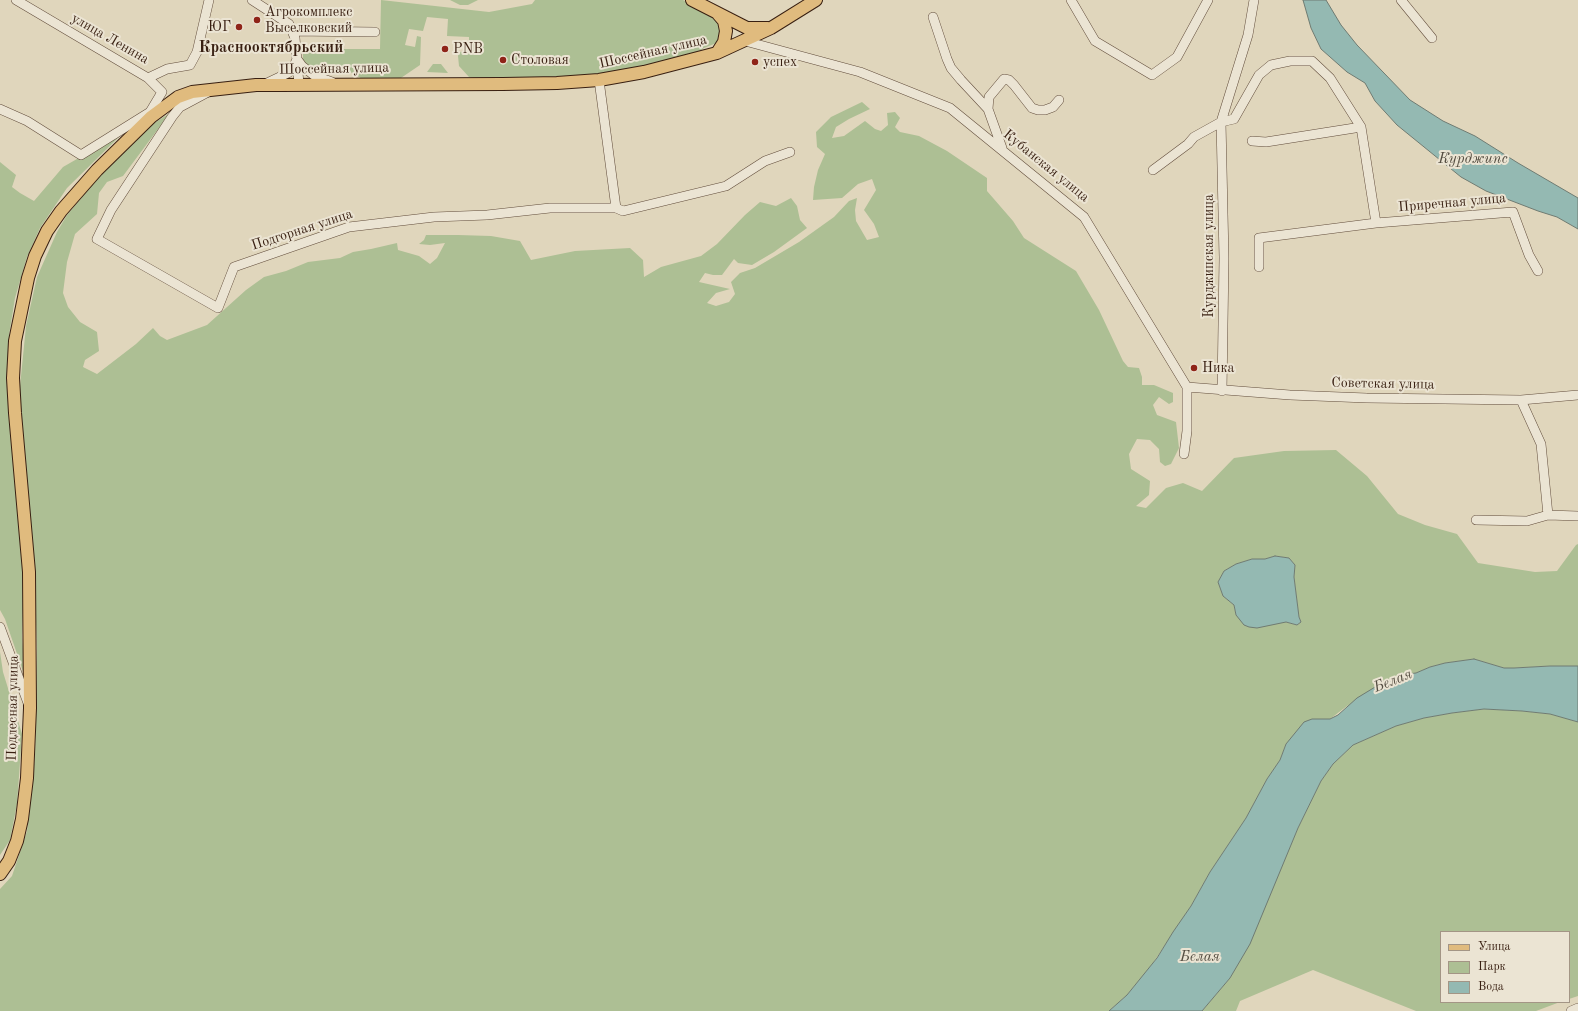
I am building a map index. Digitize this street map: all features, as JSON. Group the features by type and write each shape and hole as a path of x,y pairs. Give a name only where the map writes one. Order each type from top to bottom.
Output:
{"main road":[{"path":"692,0 747,28 771,28"},
{"name":"Шоссейная улица","path":"13,378 15,341 28,278 35,256 48,231 61,210 97,170 151,116 178,97 192,92 256,85 504,84 557,83 599,80 644,72 716,53 771,28 816,0"},
{"path":"718,14 745,40"},
{"path":"716,53 724,42 726,32 724,21 718,14"},
{"name":"Подлесная улица","path":"0,874 9,861 18,841 22,819 27,778 30,708 28,554 13,378"}],"street":[{"name":"улица Ленина","path":"0,109 27,121 81,155 150,112 162,92 148,78 16,0"},
{"path":"148,78 167,69 190,65 197,52 209,0"},
{"path":"252,0 289,24 295,38 299,84"},
{"path":"1071,0 1095,41 1152,75 1177,57 1208,0"},
{"name":"Курджипская улица","path":"1222,391 1224,258 1221,122 1248,36 1254,0"},
{"path":"1401,0 1432,38"},
{"path":"933,17 947,59 952,68 988,109 1002,149"},
{"path":"292,31 375,32"},
{"name":"Кубанская улица","path":"745,40 860,72 950,108 1084,217 1187,387"},
{"path":"297,59 302,66 314,76 337,84"},
{"path":"256,85 272,81 288,73 293,68 297,59"},
{"path":"1153,170 1188,144 1194,137 1221,122 1234,119 1259,75 1271,65 1290,61 1312,62 1330,78 1361,127 1376,223"},
{"path":"988,109 989,97 1004,79 1009,80 1014,85 1032,108 1045,110 1053,107 1059,100"},
{"path":"599,80 616,208"},
{"name":"Подгорная улица","path":"212,90 180,107 172,117 111,210 97,239 218,308 234,267 349,227 434,217 486,215 550,208 616,208 623,211 726,186 766,161 790,152"},
{"path":"1252,141 1266,142 1361,127"},
{"name":"Приречная улица","path":"1259,267 1259,238 1376,223 1513,212 1529,255 1538,270"},
{"path":"1184,454 1187,431 1187,387"},
{"name":"Советская улица","path":"1187,387 1222,391 1360,397 1521,400 1578,395"},
{"path":"1521,400 1541,444 1548,515"},
{"path":"1476,520 1527,521 1548,515 1578,516"},
{"path":"0,627 30,708"},
{"path":"1571,1011 1578,1008"}],"green space":[{"path":"381,0 489,12 532,4 535,0 683,0 715,16 722,24 719,42 704,48 694,55 675,60 597,75 524,78 474,78 469,77 459,66 459,52 469,51 469,37 447,36 448,19 427,17 423,31 409,29 405,45 415,47 417,36 421,37 420,65 398,80 364,80 347,70 327,69 314,71 308,68 303,60 303,49 380,49"},
{"path":"450,0 478,0 468,5 460,5"},
{"path":"433,64 441,64 448,73 427,72"},
{"path":"862,102 870,109 836,127 832,138 844,136 865,121 875,129 881,131 888,125 887,113 895,112 900,118 895,127 900,132 919,136 947,151 987,178 987,191 1013,221 1024,238 1076,271 1099,310 1123,361 1128,367 1139,368 1142,377 1142,385 1154,385 1173,393 1173,402 1169,404 1159,397 1153,405 1157,415 1176,422 1179,448 1171,464 1165,466 1160,462 1159,449 1150,440 1137,439 1129,454 1131,469 1150,481 1149,495 1136,506 1146,508 1166,488 1183,483 1202,491 1234,458 1284,451 1336,450 1367,476 1398,514 1425,525 1457,534 1478,563 1535,572 1557,571 1578,544 1578,666 1504,668 1474,659 1445,663 1416,673 1400,675 1347,706 1330,719 1321,719 1286,744 1280,760 1267,779 1246,818 1210,872 1191,906 1149,969 1127,995 1109,1011 0,1011 0,889 12,876 27,831 35,755 37,648 33,547 19,396 26,326 37,277 57,232 67,215 114,159 143,130 170,113 123,176 107,182 99,193 97,214 75,234 67,262 63,293 68,307 80,322 97,332 99,351 85,360 83,367 97,374 136,344 153,328 160,336 167,340 207,325 246,290 264,277 286,271 308,262 340,258 353,252 397,243 398,250 419,256 430,264 437,258 445,243 430,245 419,244 424,240 426,235 491,236 520,241 531,260 575,251 630,248 643,260 644,277 661,267 701,256 717,244 760,202 776,206 791,198 797,206 800,220 807,228 774,252 752,265 738,263 734,259 722,275 705,273 699,282 730,289 716,293 707,303 716,306 729,302 735,294 731,282 740,273 755,268 799,242 834,217 849,201 857,198 855,210 856,221 867,240 879,237 874,224 864,210 876,190 872,179 858,184 842,198 813,200 818,170 825,154 817,147 816,132 831,117","holes":["1275,556 1289,558 1295,565 1294,577 1299,617 1301,622 1297,625 1236,615 1234,605 1223,596 1218,582 1224,571 1236,564 1252,559 1265,559"]},
{"path":"124,132 67,188 40,228 27,257 15,298 9,335 8,369 25,559 22,636 25,677 5,619 0,610 0,162 16,175 12,187 34,201 63,167"},
{"path":"0,652 3,672 22,734 17,804 10,840 0,855"},
{"path":"1484,709 1522,711 1550,714 1578,722 1578,996 1570,999 1570,931 1440,931 1440,1003 1557,1003 1536,1011 1416,1011 1313,970 1240,1001 1236,1011 1202,1011 1230,978 1298,828 1321,781 1333,764 1353,745 1396,726 1424,718"}],"water":[{"name":"Курджипс","path":"1303,0 1326,0 1341,25 1357,45 1410,100 1443,121 1475,136 1578,198 1578,229 1557,217 1486,191 1461,177 1397,125 1375,101 1365,83 1347,72 1321,49 1311,28"},
{"path":"1275,556 1289,558 1295,565 1294,577 1299,617 1301,622 1297,625 1286,622 1257,628 1244,625 1236,615 1234,605 1223,596 1218,582 1224,571 1236,564 1252,559 1265,559"},
{"name":"Белая","path":"1474,659 1504,668 1578,666 1578,722 1550,714 1484,709 1424,718 1396,726 1353,745 1333,764 1321,781 1298,828 1250,944 1230,978 1202,1011 1109,1011 1127,995 1157,958 1191,906 1210,872 1246,818 1267,779 1280,760 1286,744 1304,722 1312,719 1330,719 1338,715 1357,698 1385,681 1400,675 1416,673 1445,663"}],"place":[{"name":"Агрокомплекс Выселковский","path":"257,20"},
{"name":"ЮГ","path":"239,27"},
{"name":"PNB","path":"445,49"},
{"name":"Столовая","path":"503,60"},
{"name":"успех","path":"755,62"},
{"name":"Ника","path":"1194,368"}],"district":[{"name":"Краснооктябрьский","path":"271,48"}]}
